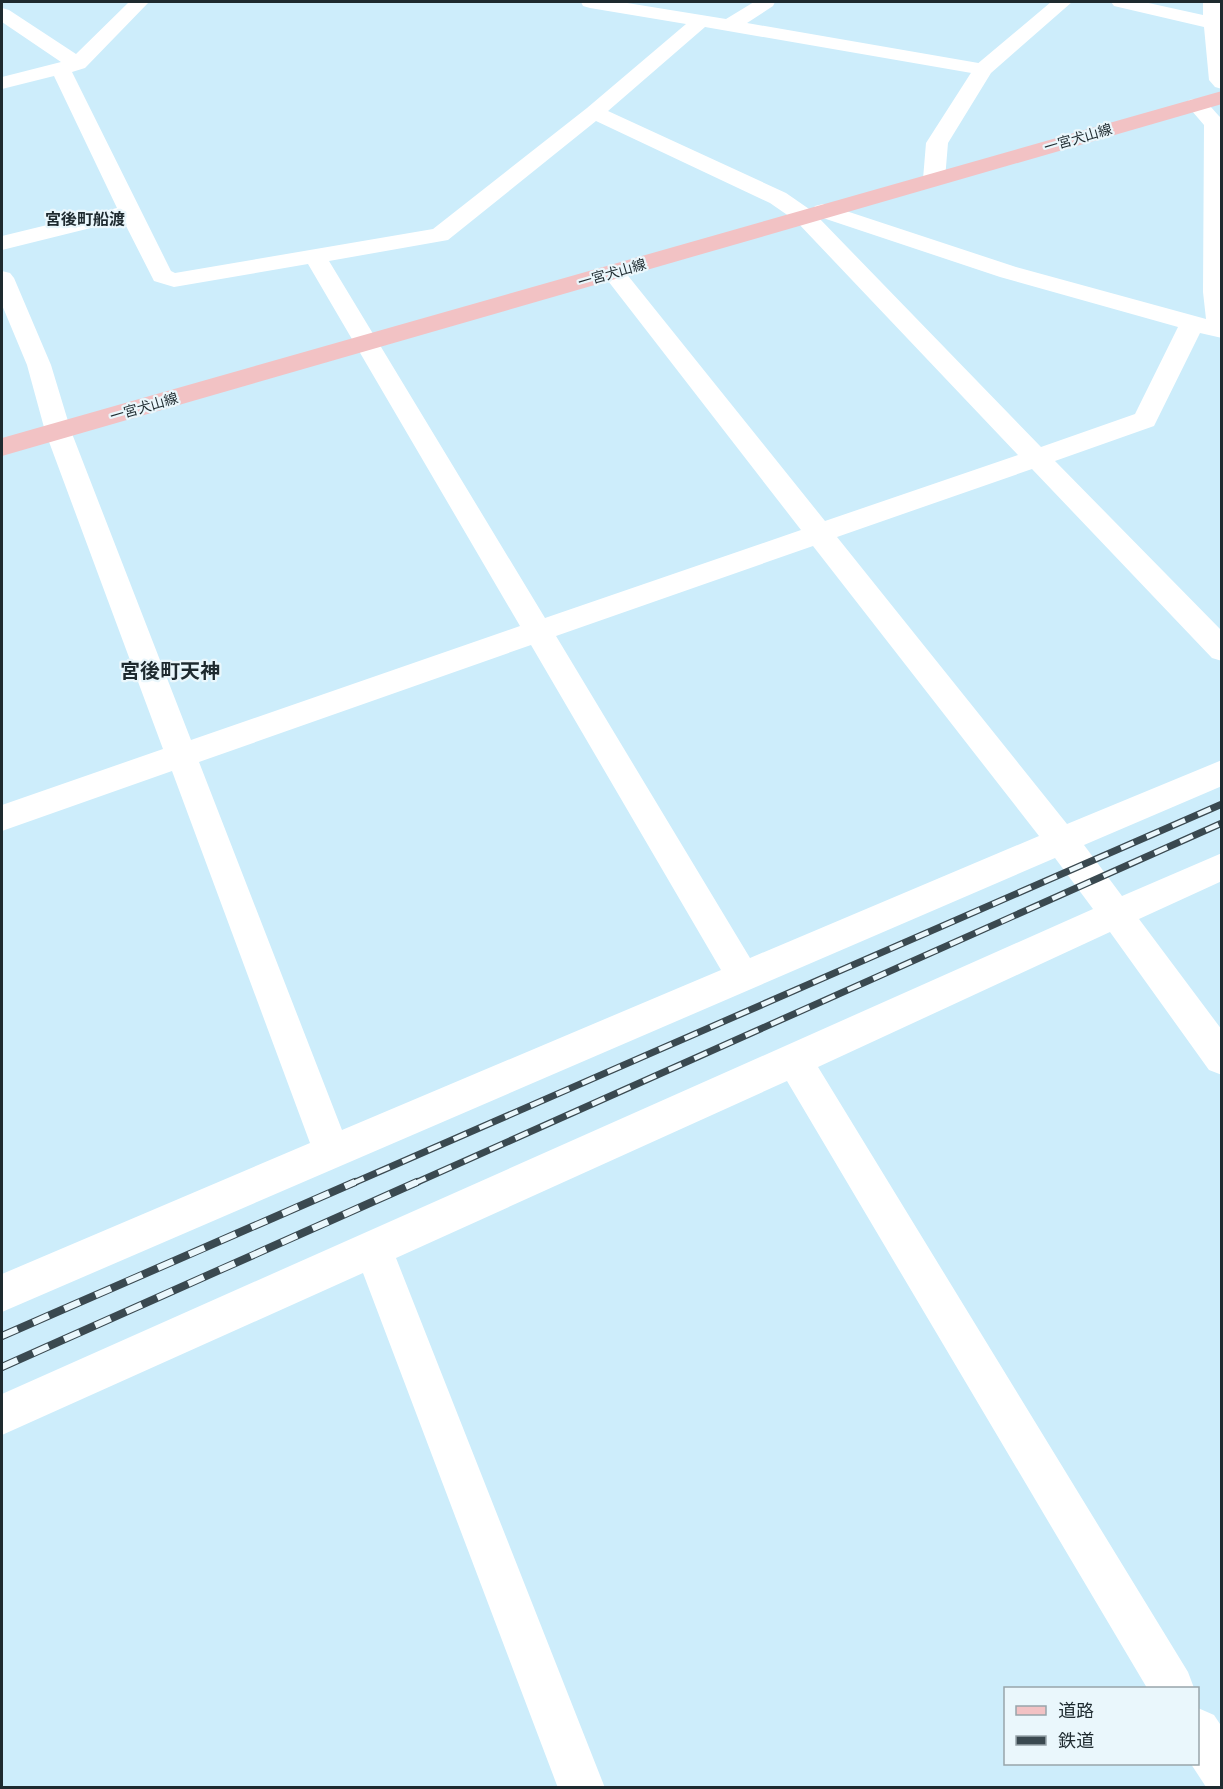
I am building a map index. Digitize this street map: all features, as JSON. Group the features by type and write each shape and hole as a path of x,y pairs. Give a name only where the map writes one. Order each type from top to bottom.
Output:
{"main road":[{"name":"一宮犬山線","path":"2,447 1221,97"}],"street":[{"path":"2,83 70,67 139,2"},
{"path":"590,2 983,69"},
{"path":"1121,2 1213,22"},
{"path":"1212,2 1221,83"},
{"path":"729,26 761,3"},
{"path":"934,178 937,142 983,69 1056,3"},
{"path":"2,14 70,67 131,211 162,276 174,280 440,235 594,112 701,21"},
{"path":"594,112 813,214 1008,272 1220,331 1215,292 1215,124 1196,104"},
{"path":"2,243 131,211"},
{"path":"813,214 1038,458 1221,650"},
{"path":"315,256 743,977"},
{"path":"613,272 1118,914 1221,1059"},
{"path":"2,278 39,365 58,431 332,1153"},
{"path":"2,818 1145,420 1192,323"},
{"path":"2,1293 1221,772"},
{"path":"2,1415 794,1061 1221,866"},
{"path":"794,1061 1171,1687"},
{"path":"373,1249 582,1788"},
{"path":"1199,1734 1221,1770"}],"railway":[{"path":"351,1184 1222,804"},
{"path":"413,1184 1222,823"},
{"path":"2,1336 355,1182"},
{"path":"2,1367 417,1182"}],"district":[{"name":"宮後町船渡","path":"85,219"},
{"name":"宮後町天神","path":"170,671"}]}
